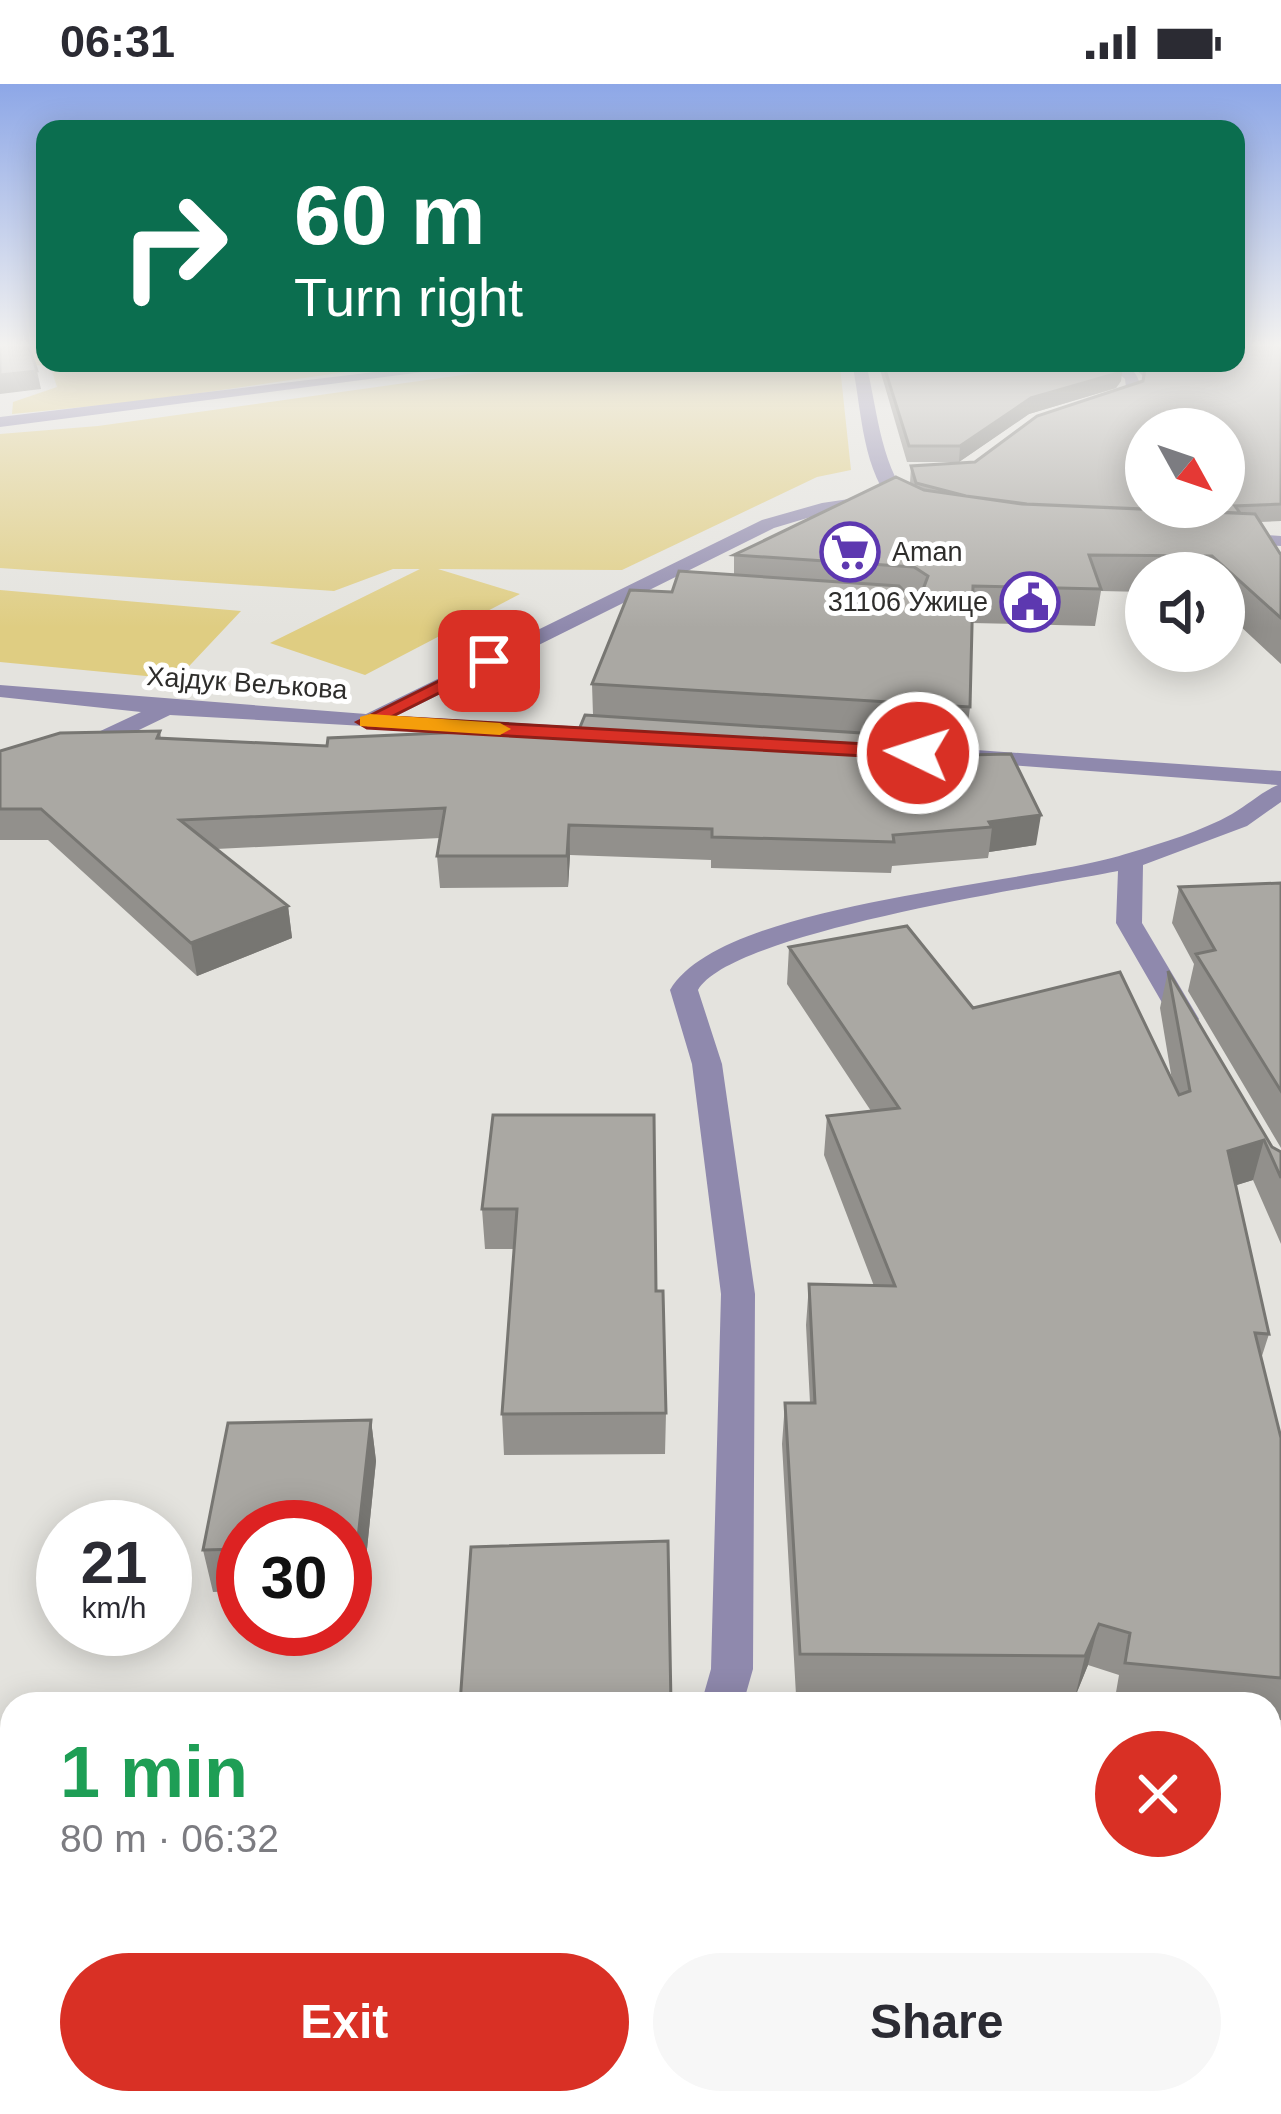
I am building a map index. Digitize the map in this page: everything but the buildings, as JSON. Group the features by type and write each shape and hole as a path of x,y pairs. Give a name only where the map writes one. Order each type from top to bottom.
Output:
{"street":[{"path":"874,439 881,472 893,498 901,507 927,518"},
{"path":"881,472 904,472"},
{"path":"367,722 780,520 850,502 893,498"},
{"path":"1214,537 1281,541"},
{"path":"625,594 672,598"},
{"name":"Хајдук Вељкова","path":"0,691 167,708 620,735"},
{"path":"0,771 102,739 167,708"},
{"path":"946,755 1281,778"},
{"path":"725,1692 732,1669 738,1294 707,1064 684,990 692,976 722,957 786,932 1131,860 1238,821 1281,791"},
{"path":"1131,860 1129,923 1199,1043"}],"shaded area":[{"path":"0,439 848,439 851,470 817,477 622,570 438,569 520,594 365,675 270,643 420,569 393,569 334,591 0,568"},
{"path":"0,590 241,611 177,679 0,662"}],"slow traffic":[{"path":"370,720 367,722 500,729"}],"place":[{"name":"Aman","path":"850,552"},
{"name":"31106 Ужице","path":"1030,602"}],"route":[{"path":"489,661 367,722 918,753"}]}
